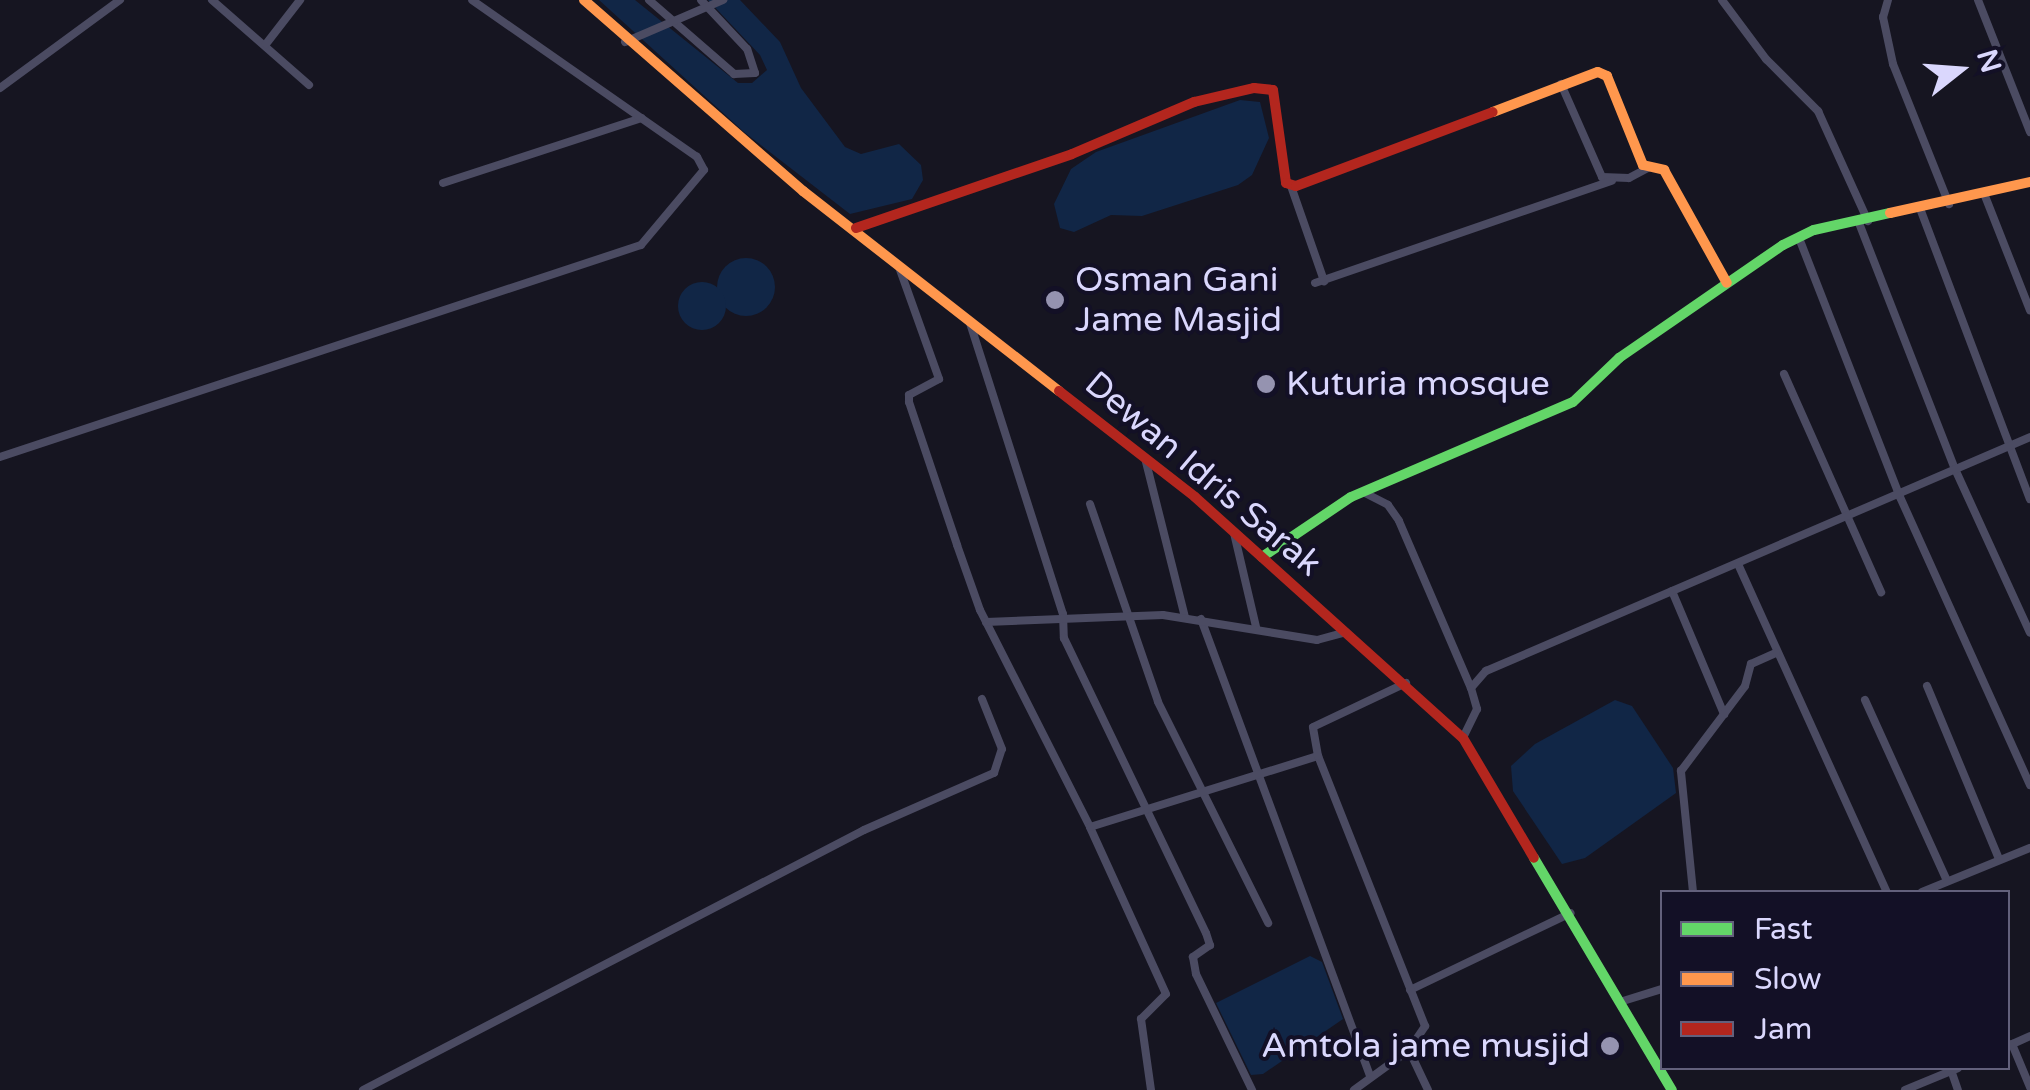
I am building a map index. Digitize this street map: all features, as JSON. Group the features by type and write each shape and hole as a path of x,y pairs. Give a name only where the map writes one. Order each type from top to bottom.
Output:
{"street":[{"path":"0,88 120,0"},
{"path":"212,0 310,85"},
{"path":"266,44 300,0"},
{"path":"0,457 641,245 704,170 697,157 472,0"},
{"name":"Dewan Idris Sarak","path":"584,0 626,42 970,323 1145,458 1406,683 1463,738 1660,1068"},
{"path":"649,0 676,18 734,74 755,73 747,48 704,3"},
{"path":"626,42 704,3 723,0"},
{"path":"1722,0 1766,59 1818,111 1954,468 2030,633"},
{"path":"1888,0 1882,17 1893,64 1949,204"},
{"path":"1978,0 2030,132"},
{"path":"1291,186 1598,72 1607,76 1628,134 1650,168"},
{"path":"1562,84 1602,177 1612,181"},
{"path":"856,228 1072,154 1194,102 1254,88 1273,90 1291,186 1320,282 1650,168 1664,170 1727,283"},
{"path":"443,183 642,118"},
{"path":"1262,557 1363,492 1573,402 1619,358 1798,238 2030,182"},
{"path":"1984,196 2030,310"},
{"path":"1922,211 2007,448 2030,499"},
{"path":"1798,238 1900,497 2030,785"},
{"path":"898,262 939,379 910,402 986,622 1090,827 1166,994 1141,1019 1151,1090"},
{"path":"970,323 1065,620 1064,638 1210,945 1194,957 1196,974 1252,1090"},
{"path":"1784,374 1852,517 1881,592"},
{"path":"1471,688 1486,670 1900,497 1954,468 2030,438"},
{"path":"1145,458 1186,618"},
{"path":"1363,492 1388,505 1399,520 1471,688 1477,709 1463,738"},
{"path":"1090,504 1125,615 1202,789 1268,923"},
{"path":"1234,533 1256,627"},
{"path":"1738,564 1886,890"},
{"path":"1672,590 1724,714"},
{"path":"986,622 1125,615 1201,619 1317,640 1346,632"},
{"path":"1201,619 1370,1077"},
{"path":"1694,890 1682,771 1745,686 1752,664 1776,653"},
{"path":"1354,1090 1408,1050 1426,1026 1318,756 1313,727 1406,683"},
{"path":"1927,686 2000,859"},
{"path":"363,1090 864,830 994,774 1002,749 982,698"},
{"path":"1865,700 1948,881"},
{"path":"1090,827 1144,807 1318,756"},
{"path":"1927,890 2030,848"},
{"path":"1410,990 1571,914"},
{"path":"1623,1002 1660,990"},
{"path":"2030,1036 2010,1045 2030,1087"},
{"path":"1408,1050 1428,1090"},
{"path":"1905,1090 1952,1070"}],"water":[{"path":"599,0 635,0 738,83 752,83 767,70 760,55 708,0 740,0 780,42 801,88 845,147 861,154 899,144 921,165 923,180 912,199 850,214 744,132"},
{"path":"1240,100 1260,102 1269,138 1252,175 1238,185 1142,216 1111,215 1074,232 1060,228 1054,204 1071,169 1096,152"},
{"path":"746,258 766,267 775,287 766,307 746,316 726,307 717,287 726,267"},
{"path":"702,282 719,289 726,306 719,323 702,330 685,323 678,306 685,289"},
{"path":"1615,700 1632,706 1673,768 1676,793 1585,858 1562,864 1513,791 1511,766 1535,744"},
{"path":"1310,956 1322,962 1343,1019 1263,1074 1251,1075 1216,1003"}],"traffic: fast":[{"path":"1262,557 1351,497 1573,402 1619,358 1783,245 1814,230 1890,213"},
{"path":"1534,858 1660,1070"},
{"path":"1660,1070 1672,1090"}],"traffic: slow":[{"path":"584,0 803,191 1059,391"},
{"path":"1493,112 1598,72 1607,76 1643,165 1664,170 1727,283"},
{"path":"1890,213 2030,182"}],"traffic: jam":[{"path":"856,228 1072,154 1194,102 1254,88 1273,90 1286,183 1296,186 1493,112"},
{"path":"1059,391 1195,497 1463,738 1534,858"}],"place":[{"name":"Osman Gani Jame Masjid","path":"1055,300"},
{"name":"Kuturia mosque","path":"1266,384"},
{"name":"Amtola jame musjid","path":"1610,1046"}]}
